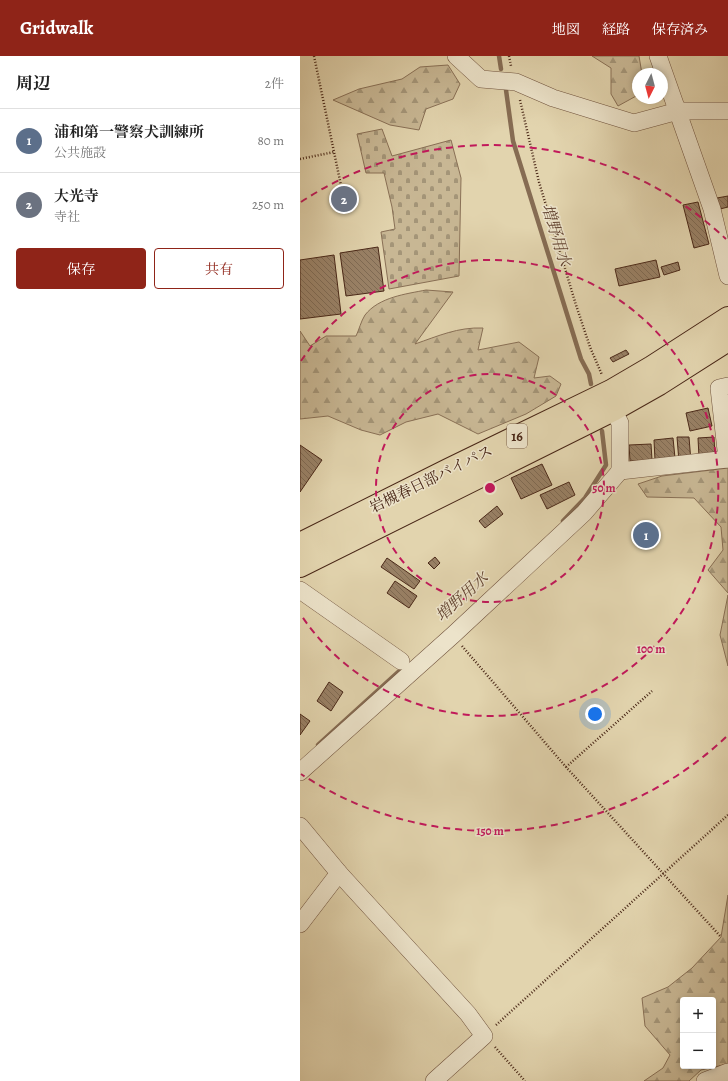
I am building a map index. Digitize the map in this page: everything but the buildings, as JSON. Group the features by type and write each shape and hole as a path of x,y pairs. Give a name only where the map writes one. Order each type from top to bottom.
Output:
{"highway":[{"name":"岩槻春日部バイパス","path":"300,566 612,400 652,367 728,318"},
{"name":"岩槻春日部バイパス","path":"300,544 448,470 612,400 698,360 728,340"}],"street":[{"path":"456,56 481,79 516,82 553,98 634,123 678,111 728,111"},
{"path":"658,56 712,208 728,276"},
{"path":"615,476 727,459 719,388 728,386"},
{"path":"300,772 453,636 584,513 615,476 620,423 612,400"},
{"path":"300,590 401,661"},
{"path":"300,826 339,873 468,1014 484,1036 434,1081"},
{"path":"300,924 339,873"},
{"path":"705,1081 728,1072"}],"path":[{"path":"314,56 344,200"},
{"path":"525,120 539,182 576,305 590,347 612,400"},
{"path":"300,159 334,152"},
{"path":"453,636 566,767 721,937"},
{"path":"566,767 652,691"},
{"path":"525,1081 484,1036 728,815"}],"green space":[{"path":"592,56 639,56 641,68 632,68 632,98 618,106 611,94 611,68"},
{"path":"448,65 460,84 453,99 426,109 419,130 390,125 333,100 359,89 402,79 420,67"},
{"path":"382,129 392,156 451,140 461,178 459,276 389,289 381,232 395,229 392,207 384,173 366,173 357,134"},
{"path":"426,290 453,292 415,344 440,335 465,329 483,328 478,350 519,342 539,357 534,378 550,376 561,384 556,396 526,414 478,434 438,414 406,422 380,435 361,430 328,416 300,419 300,331 310,346 326,336 356,336 365,315 378,304 393,297"},
{"path":"728,468 728,593 708,570 723,550 721,527 694,498 647,497 638,484 662,476"},
{"path":"728,595 728,666 720,635"},
{"path":"728,895 728,1064 716,1067 716,997 680,997 680,1069 706,1069 701,1070 689,1081 644,1081 663,1068 670,1055 645,1026 642,998 668,987 692,968 721,937"}],"waterway":[{"name":"増野用水","path":"499,56 501,69"},
{"name":"増野用水","path":"506,90 513,141 581,359 589,374 591,384"},
{"name":"増野用水","path":"563,521 585,498 606,465 602,431"},
{"name":"増野用水","path":"318,745 406,665"}],"place":[{"name":"大光寺","path":"344,199"},
{"name":"浦和第一警察犬訓練所","path":"646,535"}]}
